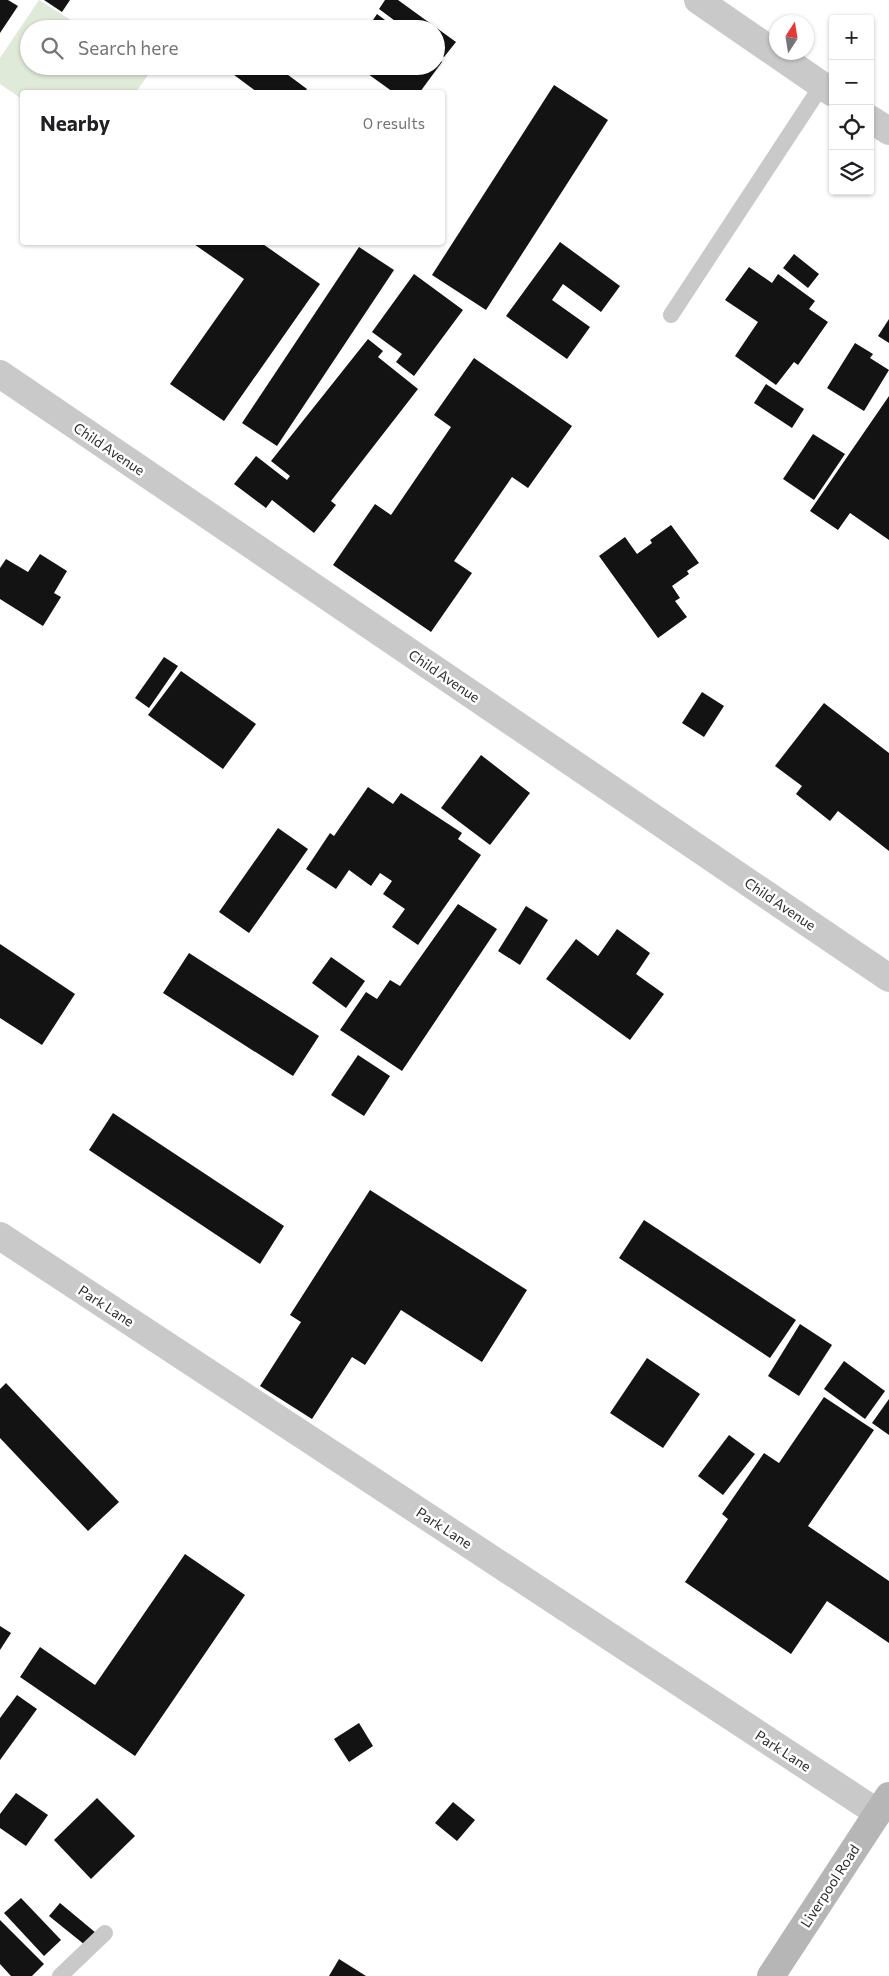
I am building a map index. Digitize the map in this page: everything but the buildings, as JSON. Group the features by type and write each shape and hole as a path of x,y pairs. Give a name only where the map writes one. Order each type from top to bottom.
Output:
{"main road":[{"name":"Liverpool Road","path":"771,1976 885,1810"}],"street":[{"path":"698,0 827,89"},
{"path":"874,121 889,132"},
{"name":"Child Avenue","path":"0,374 889,978"},
{"name":"Park Lane","path":"0,1236 885,1810"}],"lane":[{"path":"671,315 827,89"},
{"path":"60,1976 105,1932"}],"green space":[{"path":"39,0 71,20 26,20"},
{"path":"20,28 20,75 148,75 137,90 20,90 20,98 0,84 0,58"}]}
